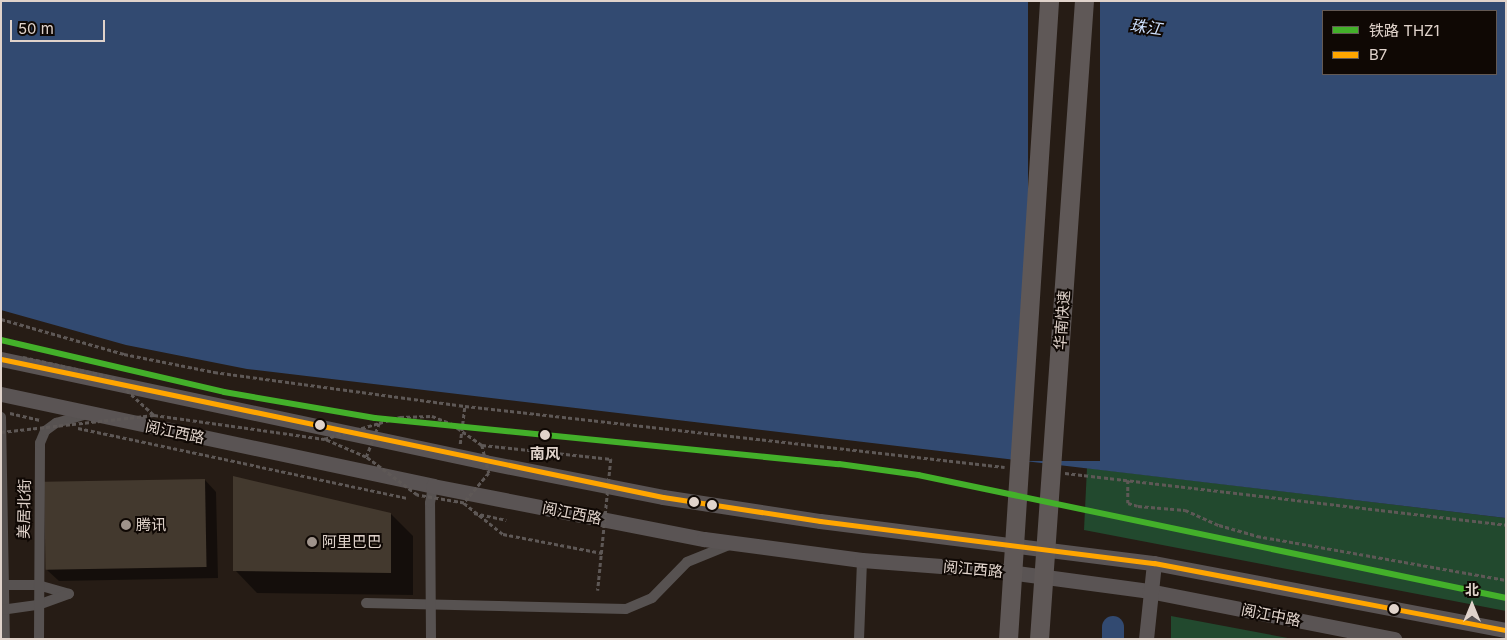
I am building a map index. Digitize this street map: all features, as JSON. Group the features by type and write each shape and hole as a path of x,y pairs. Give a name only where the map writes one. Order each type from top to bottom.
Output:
{"highway":[{"path":"1008,639 1049,1"},
{"name":"华南快速","path":"1039,639 1084,1"}],"main road":[{"name":"阅江西路","path":"1,359 476,460 663,497 820,521 1154,563"},
{"name":"阅江西路","path":"1,394 433,486 734,544 862,560 994,570 1149,591"},
{"path":"1146,639 1149,591 1154,563"},
{"name":"阅江中路","path":"1154,563 1506,630"},
{"name":"阅江中路","path":"1149,591 1394,639"}],"street":[{"path":"56,423 91,414"},
{"name":"美居北街","path":"1,417 5,639"},
{"name":"美居北街","path":"39,639 40,443 45,431 56,423"},
{"path":"431,639 430,503 433,486"},
{"path":"366,603 626,609 652,598 688,562 734,544"},
{"path":"859,639 862,560"},
{"path":"3,585 38,585 69,594 38,605 3,610"}],"path":[{"path":"1,319 124,354 214,372 464,406 1008,467"},
{"path":"23,357 112,377 154,415"},
{"path":"464,406 460,445 469,447"},
{"path":"1,411 408,498"},
{"path":"1,432 154,415 324,439 366,457 417,495 464,503 503,534 602,553"},
{"path":"324,439 400,417 432,416 452,424 482,445 611,459 598,590"},
{"path":"366,457 379,423"},
{"path":"464,503 489,474 482,445"},
{"path":"478,449 487,451"},
{"path":"1058,473 1506,525"},
{"path":"1128,480 1128,503 1138,506 1185,510 1219,525 1258,536 1506,580"},
{"path":"474,513 506,520"}],"green space":[{"path":"1087,468 1506,518 1506,611 1084,530"},
{"path":"1171,616 1293,639 1171,639"}],"water":[{"name":"珠江","path":"1,1 1506,1 1506,518 247,369 126,345 1,310"}],"pier":[{"path":"1028,1 1100,1 1100,461 1028,461"}],"building":[{"name":"阿里巴巴","path":"233,476 391,513 391,573 233,571"},
{"name":"腾讯","path":"205,479 207,567 46,570 44,482"}],"waterway":[{"path":"1113,627 1113,639"}],"rail line":[{"name":"THZ1","path":"1,340 224,392 375,418 839,464 918,475 1506,598"}],"transit line":[{"name":"B7","path":"1,359 663,497 820,521 1154,563 1506,630"}],"place":[{"name":"南风","path":"545,435"},
{"name":"腾讯","path":"126,525"},
{"name":"阿里巴巴","path":"312,542"}]}
